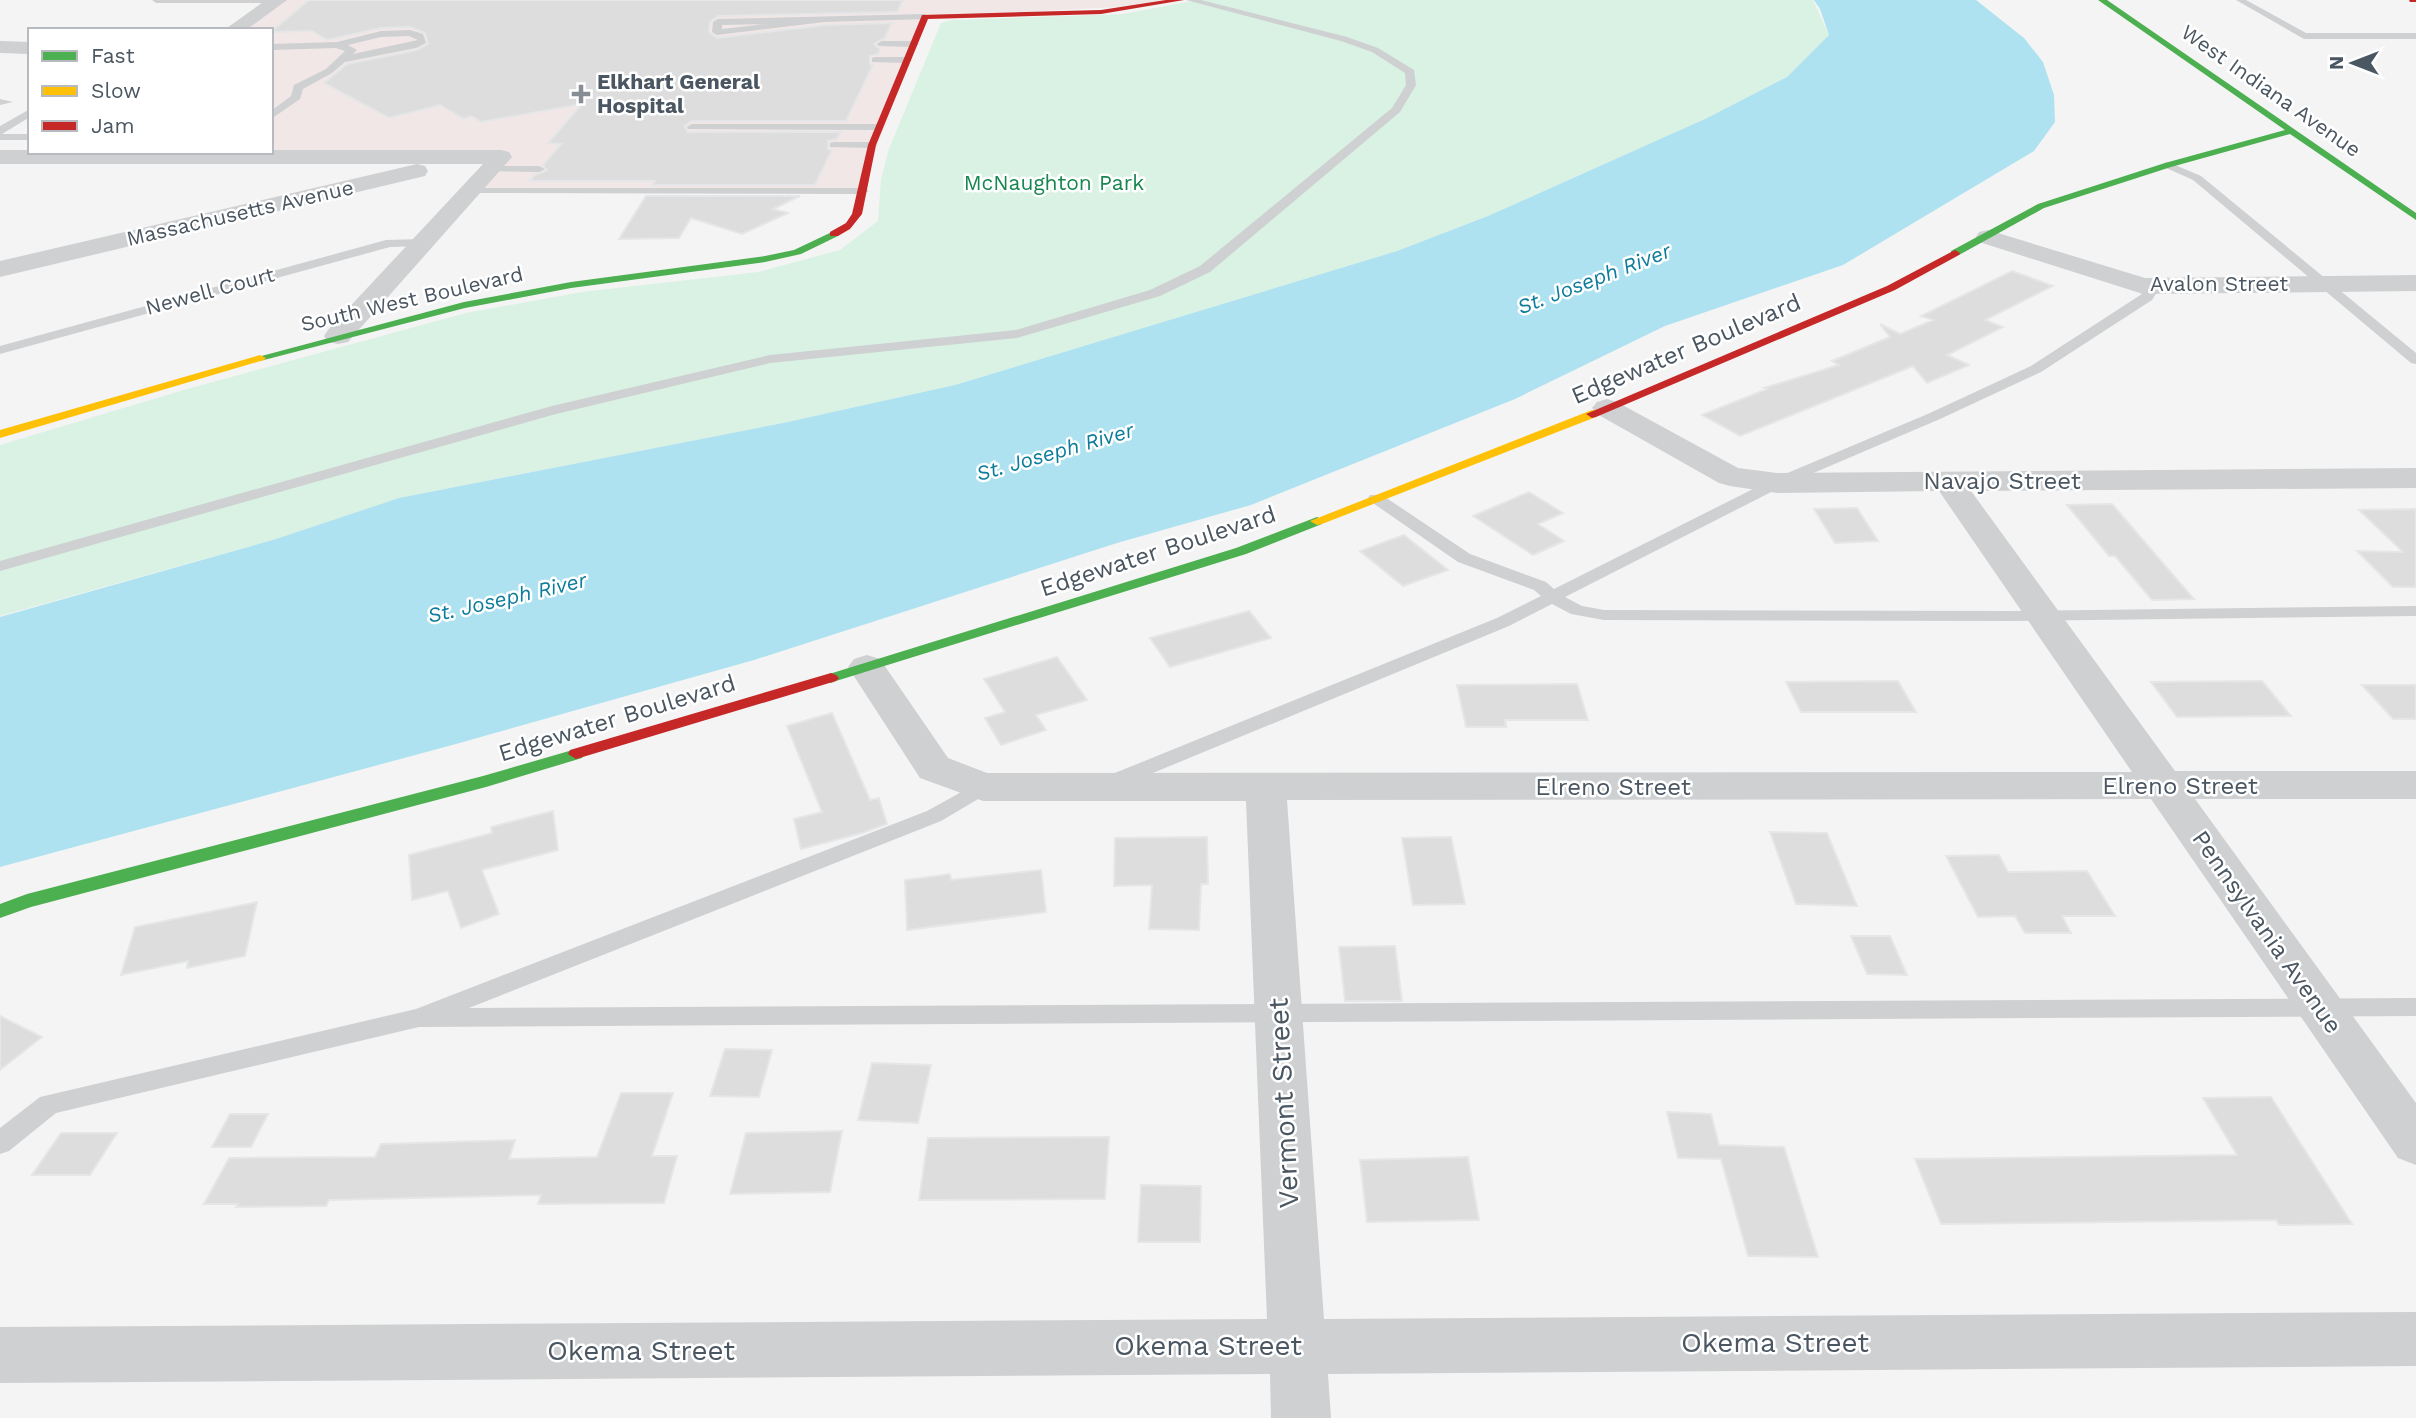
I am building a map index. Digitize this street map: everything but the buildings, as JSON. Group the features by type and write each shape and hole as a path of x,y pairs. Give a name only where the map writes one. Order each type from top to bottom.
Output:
{"street":[{"path":"236,28 277,0"},
{"path":"863,191 866,163 872,145 925,18 1101,12 1180,0"},
{"name":"West Indiana Avenue","path":"2102,0 2416,217"},
{"path":"0,47 28,48"},
{"name":"Edgewater Boulevard","path":"0,911 27,901 486,781 1241,551 1607,408 1891,288 2041,206 2168,165 2292,131"},
{"path":"5,167 29,154"},
{"path":"191,154 491,161"},
{"path":"338,337 470,191 491,161"},
{"name":"Massachusetts Avenue","path":"0,269 491,161"},
{"name":"South West Boulevard","path":"0,434 338,337 513,295 765,259 821,243 839,233 852,223 860,209 863,191"},
{"name":"Avalon Street","path":"1988,237 2143,286 2416,283"},
{"name":"Navajo Street","path":"1607,408 1730,476 1777,483 2416,478"},
{"name":"Pennsylvania Avenue","path":"1948,481 2416,1143"},
{"name":"Elreno Street","path":"867,667 934,768 984,787 2416,785"},
{"name":"Vermont Street","path":"1266,787 1301,1418"},
{"name":"Okema Street","path":"0,1355 1297,1344 2416,1339"}],"lane":[{"path":"156,0 277,0"},
{"path":"0,566 593,401 770,359 1017,334 1155,293 1205,269 1396,110 1411,85 1410,72 1374,50 1344,39 1190,0"},
{"path":"2240,0 2304,36 2416,36"},
{"path":"858,8 873,12 873,19"},
{"path":"825,24 826,15 835,11"},
{"path":"825,24 718,22 717,32 825,24 873,19 925,18"},
{"path":"803,37 808,29 825,24"},
{"path":"273,47 337,45 397,32 420,36 423,41 405,48 343,60"},
{"path":"883,44 914,44"},
{"path":"273,114 296,97 298,87 329,71 352,50 337,45"},
{"path":"876,60 907,60"},
{"path":"0,131 28,114"},
{"path":"692,127 879,127"},
{"path":"0,137 28,146"},
{"path":"834,145 872,145"},
{"path":"491,161 539,169"},
{"path":"2168,165 2197,178 2416,360"},
{"path":"470,191 863,191"},
{"name":"Newell Court","path":"0,349 390,243 421,243"},
{"path":"1098,787 1345,689 1503,622 1777,483 1936,416 2036,369 2147,297 2150,292 2143,286"},
{"path":"1376,498 1464,558 1540,586 1553,598 1577,610 1604,615 2044,616 2416,611"},
{"path":"0,1143 49,1104 419,1018 934,816 984,787"},
{"path":"419,1018 2416,1007"}],"shaded area":[{"name":"Elkhart General Hospital","path":"277,0 1176,0 1156,5 924,17 861,191 471,191 503,157 273,152 273,28 235,28"}],"green space":[{"name":"McNaughton Park","path":"1198,0 1813,0 1829,35 1787,77 1707,118 1488,216 1397,251 955,385 783,423 399,498 276,539 0,616 0,445 187,389 466,313 582,292 758,272 840,250 878,221 881,179 889,149 941,23 952,20 1123,14"}],"water":[{"name":"St. Joseph River","path":"1814,0 1976,0 2024,38 2043,62 2054,95 2055,122 2034,151 1843,265 1665,326 1515,399 1251,505 1117,543 754,660 456,744 0,867 0,617 276,539 399,498 783,423 955,385 1397,251 1488,216 1707,118 1787,77 1829,35"}],"traffic: fast":[{"path":"2102,0 2416,217"},
{"path":"1955,253 2041,206 2168,165 2292,131"},
{"path":"260,358 464,305 571,285 765,259 797,252 834,234"},
{"path":"831,678 1241,551 1317,521"},
{"path":"0,911 27,901 486,781 576,754"}],"traffic: slow":[{"path":"0,434 260,358"},
{"path":"1317,521 1592,414"}],"traffic: jam":[{"path":"834,234 849,225 857,214 872,145 925,17 1101,12 1180,0"},
{"path":"1592,414 1891,288 1955,253"},
{"path":"576,754 831,678"}],"place":[{"name":"Elkhart General Hospital","path":"581,94"}]}
